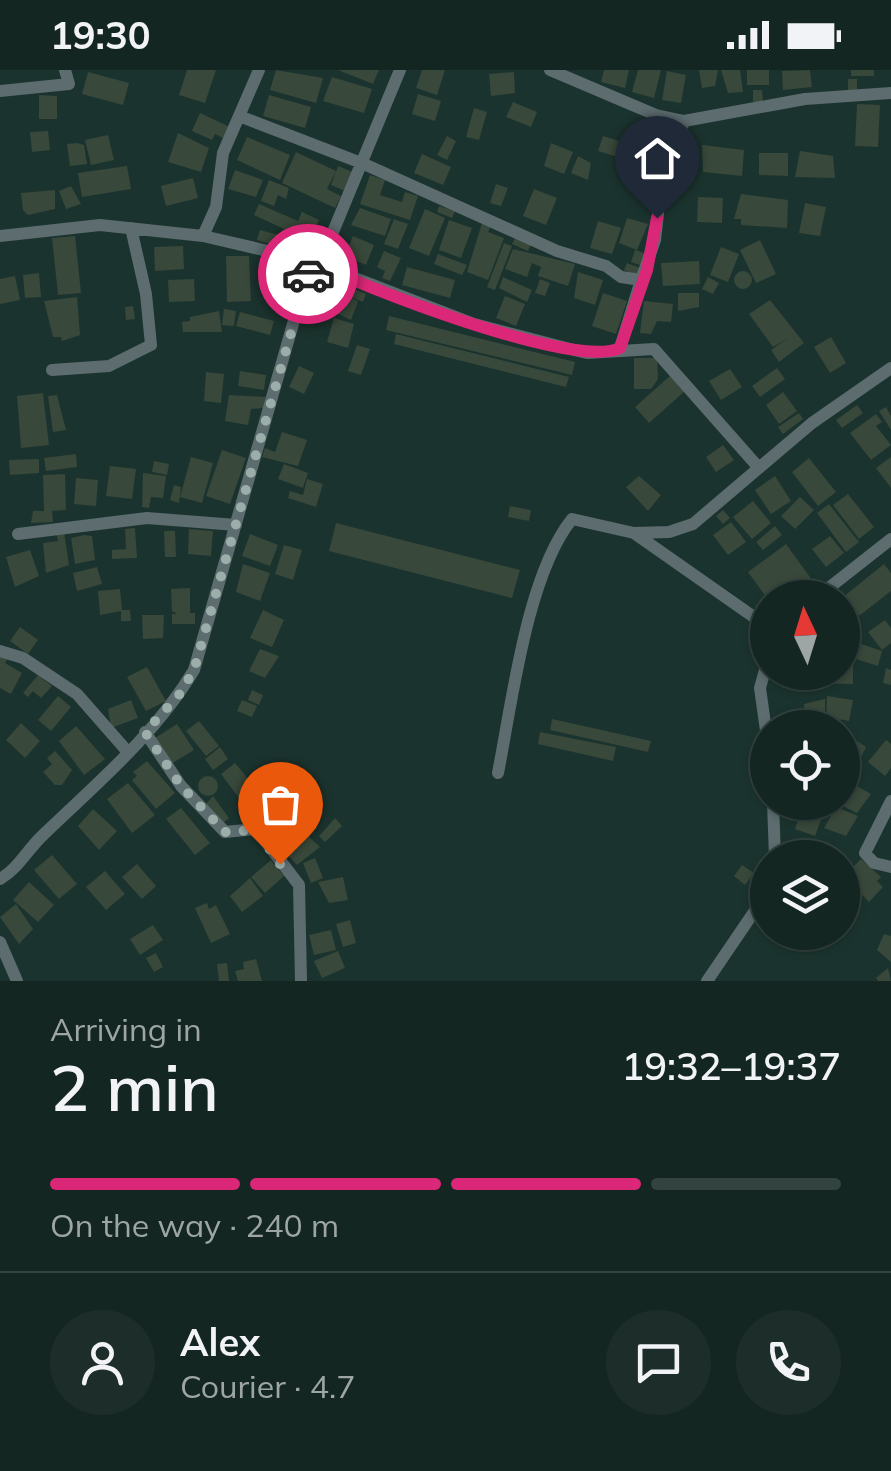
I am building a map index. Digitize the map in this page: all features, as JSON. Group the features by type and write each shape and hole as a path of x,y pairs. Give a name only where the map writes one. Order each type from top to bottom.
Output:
{"street":[{"path":"0,91 69,84 64,70"},
{"path":"203,236 216,206 224,153 259,70"},
{"path":"0,879 14,871 38,839 145,732 179,695 194,670 317,258 364,164 400,70"},
{"path":"550,70 656,115 684,122 806,99 891,93"},
{"path":"240,116 364,164 557,251 606,266 621,278 640,280"},
{"path":"620,348 655,240 660,196 684,122"},
{"path":"0,236 100,226 203,236 317,258 328,270 474,324 570,350 610,353 620,348 654,349 759,468"},
{"path":"52,370 110,366 151,345 146,294 131,228"},
{"path":"498,774 520,655 557,538 572,519 634,533 669,532 694,524 812,423 891,368"},
{"path":"18,534 147,518 236,525"},
{"path":"634,533 750,614"},
{"path":"839,580 891,539"},
{"path":"0,652 24,658 77,694 127,751"},
{"path":"145,732 181,786 225,832 256,830 299,885 296,926 301,981"},
{"path":"891,801 865,853 874,863 891,867"},
{"path":"707,981 750,918"},
{"path":"0,942 17,981"}],"building":[{"path":"187,70 216,70 205,103 179,95"},
{"path":"276,70 323,78 316,103 270,90"},
{"path":"338,70 379,70 373,84"},
{"path":"422,70 445,70 437,95 416,88"},
{"path":"604,70 629,70 625,88 601,82"},
{"path":"638,70 661,70 654,98 632,92"},
{"path":"699,70 718,70 715,86 702,88"},
{"path":"721,70 740,70 743,92 728,93"},
{"path":"747,70 769,70 769,85 747,85"},
{"path":"810,70 812,87 783,90 782,71"},
{"path":"851,70 874,70 874,76 851,76"},
{"path":"667,71 686,75 681,103 662,100"},
{"path":"88,72 129,83 123,105 82,94"},
{"path":"514,72 515,93 491,96 489,74"},
{"path":"332,77 372,89 364,113 323,101"},
{"path":"848,79 857,79 857,90 848,90"},
{"path":"753,90 762,90 763,102 753,102"},
{"path":"418,94 441,101 435,121 412,114"},
{"path":"39,95 57,96 57,119 39,119"},
{"path":"269,95 311,107 305,128 263,116"},
{"path":"513,102 537,112 531,127 506,117"},
{"path":"857,104 880,105 878,147 855,146"},
{"path":"474,108 487,112 479,140 466,137"},
{"path":"200,113 230,127 225,139 215,134 212,140 192,131"},
{"path":"637,125 666,129 662,155 634,152"},
{"path":"48,131 50,150 32,152 30,132"},
{"path":"178,133 209,148 201,172 168,162"},
{"path":"108,135 114,160 91,165 85,140"},
{"path":"447,136 456,141 447,160 437,155"},
{"path":"603,136 632,145 627,160 598,151"},
{"path":"247,137 290,155 280,180 237,160"},
{"path":"551,143 573,152 564,174 544,166"},
{"path":"67,144 84,145 87,164 70,166"},
{"path":"702,145 744,150 742,176 703,172"},
{"path":"800,151 833,156 835,178 795,177"},
{"path":"296,152 336,171 327,189 341,196 335,208 282,183"},
{"path":"759,153 788,153 788,176 759,175"},
{"path":"422,154 451,167 443,185 414,173"},
{"path":"578,156 591,163 588,180 571,173"},
{"path":"127,166 131,189 82,197 78,173"},
{"path":"338,166 353,172 345,191 331,185"},
{"path":"683,167 695,168 694,178 683,177"},
{"path":"235,170 263,180 256,197 228,189"},
{"path":"370,175 385,180 380,195 402,202 405,192 418,196 410,220 360,204"},
{"path":"193,178 198,198 166,206 161,186"},
{"path":"269,180 289,188 286,199 278,195 274,206 261,201"},
{"path":"496,184 508,188 501,206 490,203"},
{"path":"71,186 81,204 66,209 59,191"},
{"path":"534,189 557,198 546,225 523,216"},
{"path":"55,190 55,209 28,215 23,210 21,193"},
{"path":"741,194 788,200 787,228 741,225 741,219 734,219"},
{"path":"698,197 723,198 722,223 697,222"},
{"path":"805,203 826,207 820,236 799,233"},
{"path":"259,204 298,221 302,212 319,220 310,241 254,215"},
{"path":"439,206 455,211 452,218 437,212"},
{"path":"360,208 391,219 385,236 351,225"},
{"path":"425,209 445,218 429,256 409,248"},
{"path":"627,218 648,224 637,250 619,243"},
{"path":"394,219 408,224 398,249 384,244"},
{"path":"449,220 472,228 461,258 439,250"},
{"path":"598,221 621,228 612,254 590,248"},
{"path":"482,223 491,226 488,232 504,238 488,280 467,272"},
{"path":"260,230 315,245 312,256 257,240"},
{"path":"75,236 81,293 58,295 52,238"},
{"path":"353,236 374,245 366,265 345,256"},
{"path":"516,236 532,242 528,251 512,244"},
{"path":"760,240 776,274 756,283 740,250"},
{"path":"504,243 512,246 495,290 487,287"},
{"path":"183,246 184,269 155,271 154,247"},
{"path":"721,247 739,254 728,282 710,275"},
{"path":"513,249 575,264 568,286 538,276 541,267 532,263 527,277 505,269"},
{"path":"635,250 647,254 643,266 631,262"},
{"path":"384,251 401,258 390,281 382,278 385,271 377,267"},
{"path":"438,254 467,265 462,275 434,264"},
{"path":"226,256 249,256 251,301 227,302"},
{"path":"699,261 700,284 663,286 661,263"},
{"path":"627,263 640,268 637,276 624,270"},
{"path":"407,267 455,280 450,298 402,285"},
{"path":"743,271 750,273 750,287 743,289 736,287 734,280 736,273"},
{"path":"578,272 603,280 595,305 574,298"},
{"path":"39,273 41,297 25,298 23,275"},
{"path":"315,273 366,294 363,302 343,294 358,301 351,320 318,305 323,290 335,291 310,286"},
{"path":"15,276 20,300 0,304 0,279"},
{"path":"503,277 532,290 527,302 499,288"},
{"path":"708,277 719,283 713,294 702,289"},
{"path":"194,279 195,301 169,302 168,280"},
{"path":"540,279 550,283 545,296 535,293"},
{"path":"603,293 627,301 616,334 592,326"},
{"path":"678,293 699,293 699,307 678,311"},
{"path":"505,296 525,304 516,326 496,318"},
{"path":"77,297 80,335 62,341 61,337 53,337 44,301"},
{"path":"770,300 804,343 779,362 771,350 788,338 773,347 749,314"},
{"path":"644,301 673,304 671,322 657,321 651,334 640,333"},
{"path":"133,306 135,319 126,320 125,307"},
{"path":"224,309 236,311 234,326 222,325"},
{"path":"219,311 222,332 183,332 182,322 190,321 190,317"},
{"path":"240,312 274,321 270,335 236,326"},
{"path":"389,316 575,362 572,375 386,330"},
{"path":"334,318 354,324 348,348 327,342"},
{"path":"396,334 569,377 566,387 394,344"},
{"path":"831,337 846,363 830,373 814,347"},
{"path":"357,345 370,349 361,375 348,371"},
{"path":"634,358 657,358 658,379 651,389 634,389"},
{"path":"299,366 314,373 304,394 289,387"},
{"path":"777,368 785,379 760,397 752,386"},
{"path":"730,369 742,387 721,400 709,381"},
{"path":"240,371 266,375 264,390 238,386"},
{"path":"206,372 224,374 221,403 204,401"},
{"path":"671,375 685,391 649,423 635,407"},
{"path":"783,392 797,411 779,424 766,405"},
{"path":"43,393 49,445 21,448 17,396"},
{"path":"57,395 66,430 53,432 48,396"},
{"path":"229,395 266,397 264,408 251,409 248,425 225,421"},
{"path":"857,405 863,413 842,428 836,420"},
{"path":"886,407 891,416 891,430 879,411"},
{"path":"799,413 803,419 783,434 778,427"},
{"path":"876,414 882,422 876,426 891,445 871,460 850,433"},
{"path":"282,432 307,440 298,466 262,457 265,448 275,452"},
{"path":"723,445 734,460 716,472 706,457"},
{"path":"222,450 246,458 230,504 206,496"},
{"path":"76,454 77,467 46,471 44,458"},
{"path":"191,457 213,463 202,503 180,497"},
{"path":"891,457 891,488 876,468"},
{"path":"809,458 836,492 818,506 792,472"},
{"path":"39,459 39,473 10,475 9,460"},
{"path":"154,461 169,464 167,475 152,472"},
{"path":"284,464 308,473 303,488 278,479"},
{"path":"110,466 136,469 132,499 106,496"},
{"path":"143,473 166,476 163,498 151,497 149,508 142,507"},
{"path":"65,474 66,510 52,511 53,522 31,523 33,511 44,511 43,475"},
{"path":"639,476 661,495 648,511 626,487"},
{"path":"775,476 791,501 771,514 755,490"},
{"path":"76,478 98,480 96,506 74,504"},
{"path":"307,479 323,484 316,507 288,498 290,491 303,495"},
{"path":"174,485 181,487 179,503 170,500"},
{"path":"848,494 874,527 859,539 833,505"},
{"path":"800,497 814,510 795,529 781,516"},
{"path":"753,501 771,523 752,539 733,517"},
{"path":"829,504 859,542 846,552 817,513"},
{"path":"510,506 531,510 529,521 508,517"},
{"path":"723,510 730,518 723,524 716,516"},
{"path":"731,522 746,542 728,555 713,535"},
{"path":"336,523 520,570 512,598 329,551"},
{"path":"775,526 782,535 763,550 756,542"},
{"path":"135,528 137,558 112,559 112,550 126,549 125,529"},
{"path":"189,529 213,531 211,556 188,554"},
{"path":"164,531 175,531 176,557 165,557"},
{"path":"64,532 69,565 46,573 43,543 58,541 56,533"},
{"path":"250,534 278,545 270,566 242,556"},
{"path":"92,536 95,560 75,564 71,538"},
{"path":"830,536 844,553 826,567 812,549"},
{"path":"786,544 812,580 754,580 748,572"},
{"path":"284,545 302,550 293,580 275,574"},
{"path":"30,550 39,576 15,587 6,557"},
{"path":"243,564 270,573 260,601 236,592"},
{"path":"884,564 891,573 891,591 860,615 860,583"},
{"path":"97,567 102,584 77,591 73,573"},
{"path":"190,588 190,613 195,613 195,624 172,624 172,614 177,614 172,611 171,589"},
{"path":"120,589 122,610 130,610 131,621 121,621 121,611 100,615 98,591"},
{"path":"263,610 284,620 272,647 250,638"},
{"path":"142,615 164,615 163,638 143,639"},
{"path":"885,620 891,628 891,643 882,650 868,632"},
{"path":"20,627 38,640 28,654 10,641"},
{"path":"861,644 882,651 878,666 860,660"},
{"path":"260,649 279,656 265,678 249,671"},
{"path":"0,653 8,658 5,663 22,673 11,694 0,688"},
{"path":"147,667 166,701 146,711 127,677"},
{"path":"886,668 891,670 891,685 883,683"},
{"path":"38,675 52,686 41,698 33,691 28,697 23,693"},
{"path":"252,690 263,695 259,705 248,700"},
{"path":"58,696 71,707 51,731 38,720"},
{"path":"827,696 853,700 851,710 826,710"},
{"path":"825,699 825,710 804,710 804,704"},
{"path":"131,700 138,718 111,728 108,709"},
{"path":"242,700 257,706 252,717 237,711"},
{"path":"552,719 651,741 648,752 550,730"},
{"path":"199,721 219,746 206,756 186,731"},
{"path":"21,723 40,741 25,758 6,740"},
{"path":"177,724 194,750 171,764 155,738"},
{"path":"76,726 105,759 84,775 59,741"},
{"path":"540,732 616,747 613,761 538,744"},
{"path":"886,740 891,744 891,768 885,776 868,762"},
{"path":"220,747 228,759 213,770 205,759"},
{"path":"55,751 72,770 62,785 55,785 43,772 52,764 47,758"},
{"path":"147,761 175,793 156,809 132,780 137,776 133,772"},
{"path":"235,763 254,786 239,798 221,774"},
{"path":"208,776 218,786 208,796 198,786"},
{"path":"128,783 155,815 132,833 107,799"},
{"path":"860,788 871,794 860,809"},
{"path":"213,796 229,818 222,824 205,805"},
{"path":"181,808 210,843 195,855 166,819"},
{"path":"287,808 301,826 282,841 268,823"},
{"path":"93,809 117,831 99,850 78,826"},
{"path":"335,818 342,826 325,842 319,836"},
{"path":"798,820 821,820 815,836 795,829"},
{"path":"829,820 856,820 846,836 824,828"},
{"path":"306,834 320,847 297,865 285,852"},
{"path":"52,855 77,884 59,899 34,870"},
{"path":"315,858 323,878 311,883 303,863"},
{"path":"271,860 284,876 265,893 251,877"},
{"path":"860,860 881,877 877,881 883,887 869,902 860,893"},
{"path":"137,864 156,886 142,899 122,877"},
{"path":"742,865 750,870 745,885 734,876"},
{"path":"105,871 125,894 106,910 86,887"},
{"path":"343,877 348,900 329,903 318,882"},
{"path":"250,878 263,896 242,912 230,896"},
{"path":"29,882 54,905 38,922 13,900"},
{"path":"207,903 209,909 216,905 230,934 211,943 195,908"},
{"path":"16,904 33,929 19,944 0,917"},
{"path":"350,920 356,943 343,947 336,924"},
{"path":"153,925 163,940 140,955 130,939"},
{"path":"331,930 336,950 314,955 309,935"},
{"path":"884,934 891,936 891,962 877,950"},
{"path":"338,951 345,968 322,978 314,961"},
{"path":"156,953 163,967 154,972 146,958"},
{"path":"256,959 262,981 238,981 235,971 244,969 243,962"},
{"path":"227,963 229,981 219,981 217,964"},
{"path":"888,968 891,981 878,981 876,978"}],"way so far":[{"path":"280,864 256,830 225,832 181,786 145,732 179,695 194,670 308,274"}],"route":[{"path":"308,274 312,261 474,324 586,354 610,353 620,348 640,280 647,270 657,218"}]}
